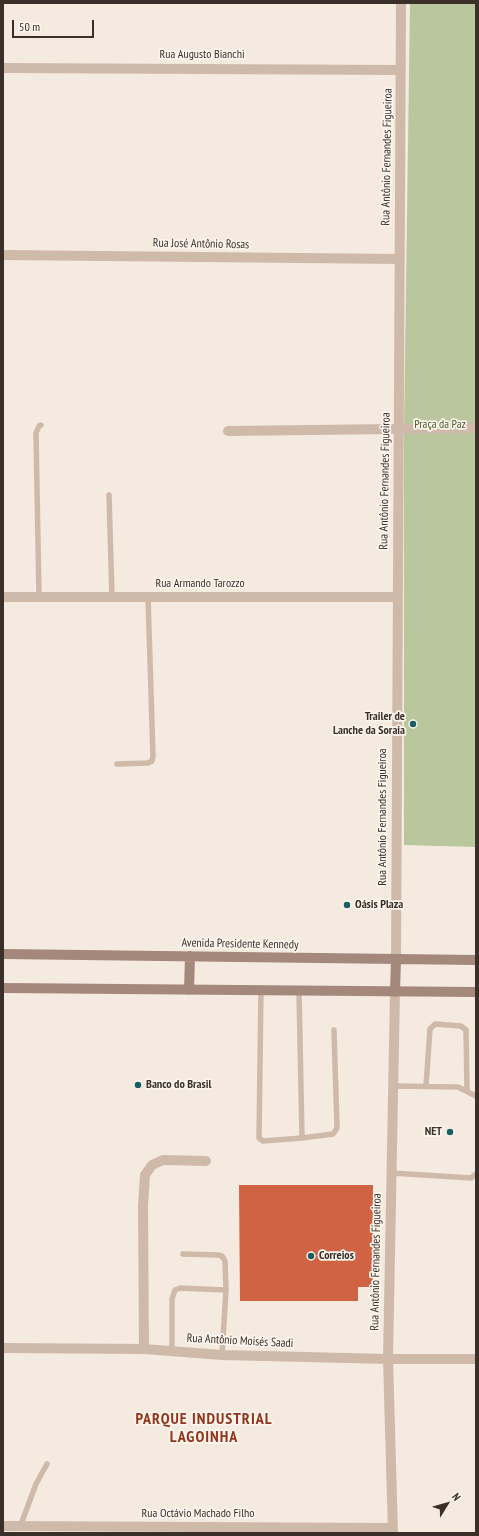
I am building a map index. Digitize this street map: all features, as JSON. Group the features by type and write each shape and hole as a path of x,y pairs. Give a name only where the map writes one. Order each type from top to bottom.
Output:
{"main road":[{"name":"Avenida Presidente Kennedy","path":"3,954 476,960"},
{"path":"189,990 190,956"},
{"path":"395,992 396,959"},
{"path":"3,988 476,992"}],"street":[{"name":"Rua Antônio Fernandes Figueiroa","path":"396,959 401,3"},
{"name":"Rua Augusto Bianchi","path":"3,68 401,70"},
{"name":"Rua José Antônio Rosas","path":"3,255 399,259"},
{"path":"228,431 476,428"},
{"name":"Rua Armando Tarozzo","path":"3,597 397,597"},
{"name":"Rua Antônio Fernandes Figueiroa","path":"393,1531 388,1359 395,992"},
{"path":"144,1349 143,1206 145,1175 152,1165 163,1160 206,1161"},
{"name":"Rua Antônio Moisés Saadi","path":"3,1348 144,1349 222,1355 388,1359 476,1359"},
{"name":"Rua Octávio Machado Filho","path":"3,1526 393,1531"}],"lane":[{"path":"39,597 36,433 41,425"},
{"path":"109,495 112,597"},
{"path":"117,764 148,763 152,761 153,756 148,597"},
{"path":"261,990 259,1138 263,1141 333,1134 337,1128 334,1030"},
{"path":"299,991 302,1138"},
{"path":"426,1086 430,1029 435,1024 461,1026 466,1030 467,1090"},
{"path":"393,1086 458,1087 467,1090 476,1096"},
{"path":"391,1173 471,1178 476,1174"},
{"path":"183,1254 222,1256 225,1261 226,1290 222,1355"},
{"path":"172,1351 172,1299 176,1290 180,1288 226,1290"},
{"path":"20,1527 36,1484 47,1464"}],"green space":[{"name":"Praça da Paz","path":"410,3 476,3 476,847 404,845 404,431"}],"building":[{"path":"239,1185 373,1185 373,1287 358,1287 358,1301 240,1301"}],"place":[{"name":"Trailer de Lanche da Soraia","path":"413,724"},
{"name":"Oásis Plaza","path":"347,905"},
{"name":"Banco do Brasil","path":"138,1085"},
{"name":"NET","path":"450,1132"},
{"name":"Correios","path":"311,1256"}],"district":[{"name":"PARQUE INDUSTRIAL LAGOINHA","path":"204,1428"}]}
